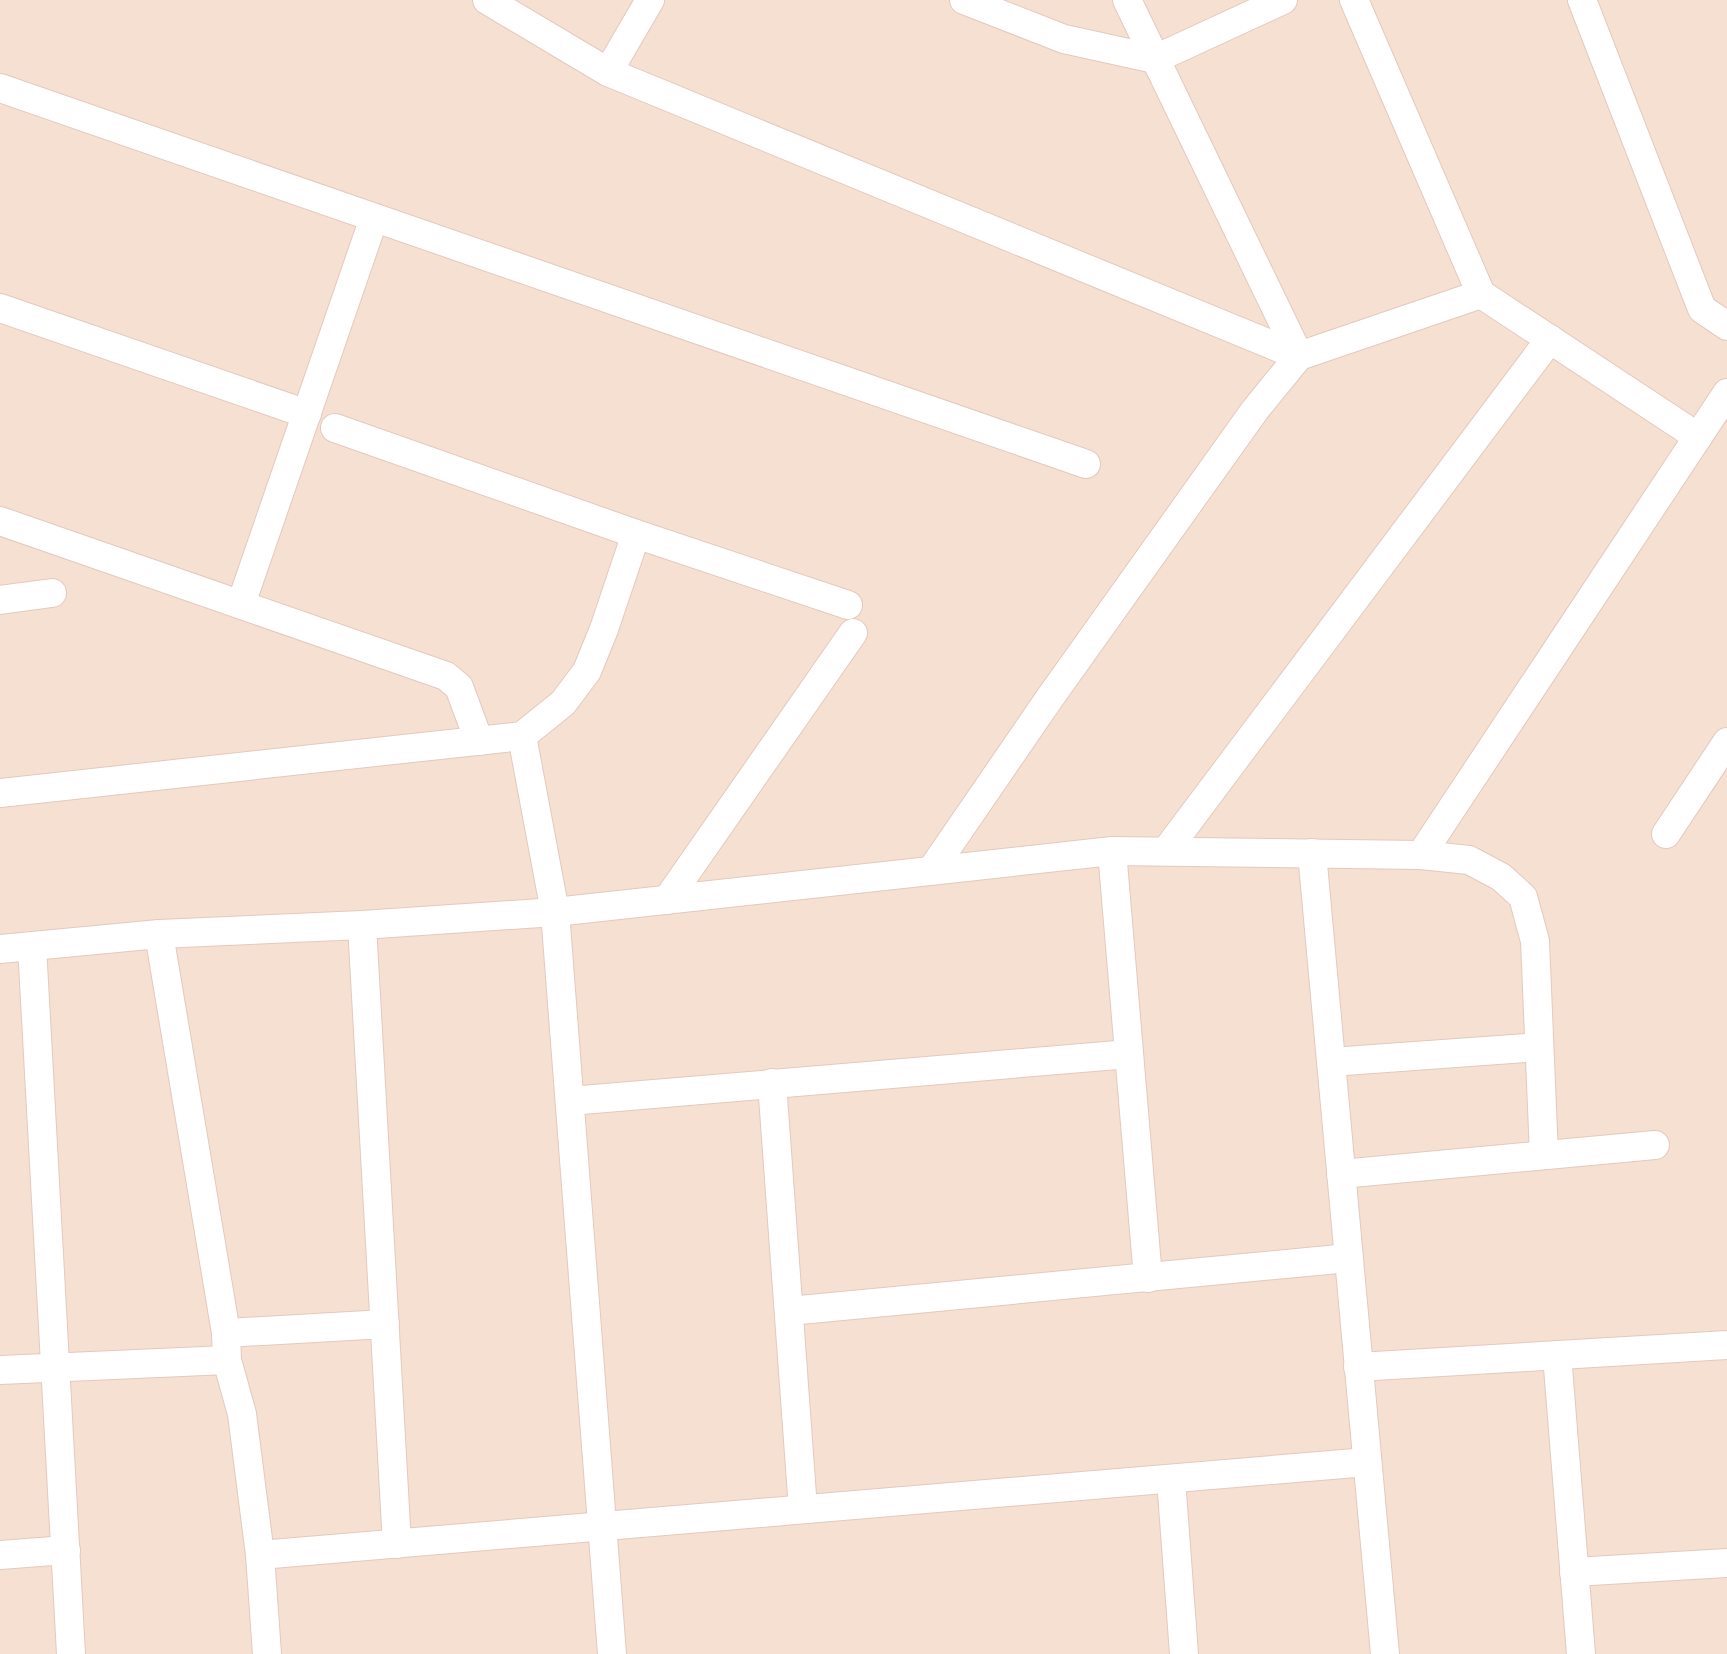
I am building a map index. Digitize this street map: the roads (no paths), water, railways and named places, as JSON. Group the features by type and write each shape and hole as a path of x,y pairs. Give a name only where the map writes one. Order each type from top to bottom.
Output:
{"street":[{"path":"487,0 608,72 1299,356"},
{"path":"608,72 650,0"},
{"path":"964,0 1064,40 1155,59 1283,0"},
{"path":"1126,0 1299,356"},
{"path":"1354,0 1481,294 1698,437"},
{"path":"1582,0 1702,308 1727,326"},
{"path":"0,88 1086,464"},
{"path":"241,604 374,218"},
{"path":"931,871 1049,699 1198,490 1256,410 1299,356 1481,294"},
{"path":"0,308 307,414"},
{"path":"1166,852 1550,339"},
{"path":"1422,855 1727,393"},
{"path":"335,428 636,534 848,605"},
{"path":"0,521 446,676 459,687 479,741"},
{"path":"0,793 522,736 563,702 587,672 604,629 636,534"},
{"path":"0,600 52,593"},
{"path":"667,900 853,633"},
{"path":"522,736 555,912 612,1654"},
{"path":"1666,834 1727,742"},
{"path":"1112,851 1148,1278"},
{"path":"0,948 159,934 362,925 555,912 1112,851 1422,855 1468,860 1501,878 1523,897 1535,941 1544,1155"},
{"path":"1312,854 1385,1654"},
{"path":"362,925 397,1544"},
{"path":"159,934 227,1347 242,1414 260,1555 267,1654"},
{"path":"32,946 71,1654"},
{"path":"1331,1062 1539,1047"},
{"path":"570,1101 1129,1054"},
{"path":"772,1084 803,1510"},
{"path":"1341,1174 1655,1145"},
{"path":"789,1310 1349,1258"},
{"path":"0,1370 55,1367 227,1347 385,1324"},
{"path":"1358,1367 1727,1345"},
{"path":"1557,1355 1581,1654"},
{"path":"260,1555 1367,1462"},
{"path":"1171,1479 1184,1654"},
{"path":"0,1555 66,1550"},
{"path":"1574,1572 1727,1563"}]}
